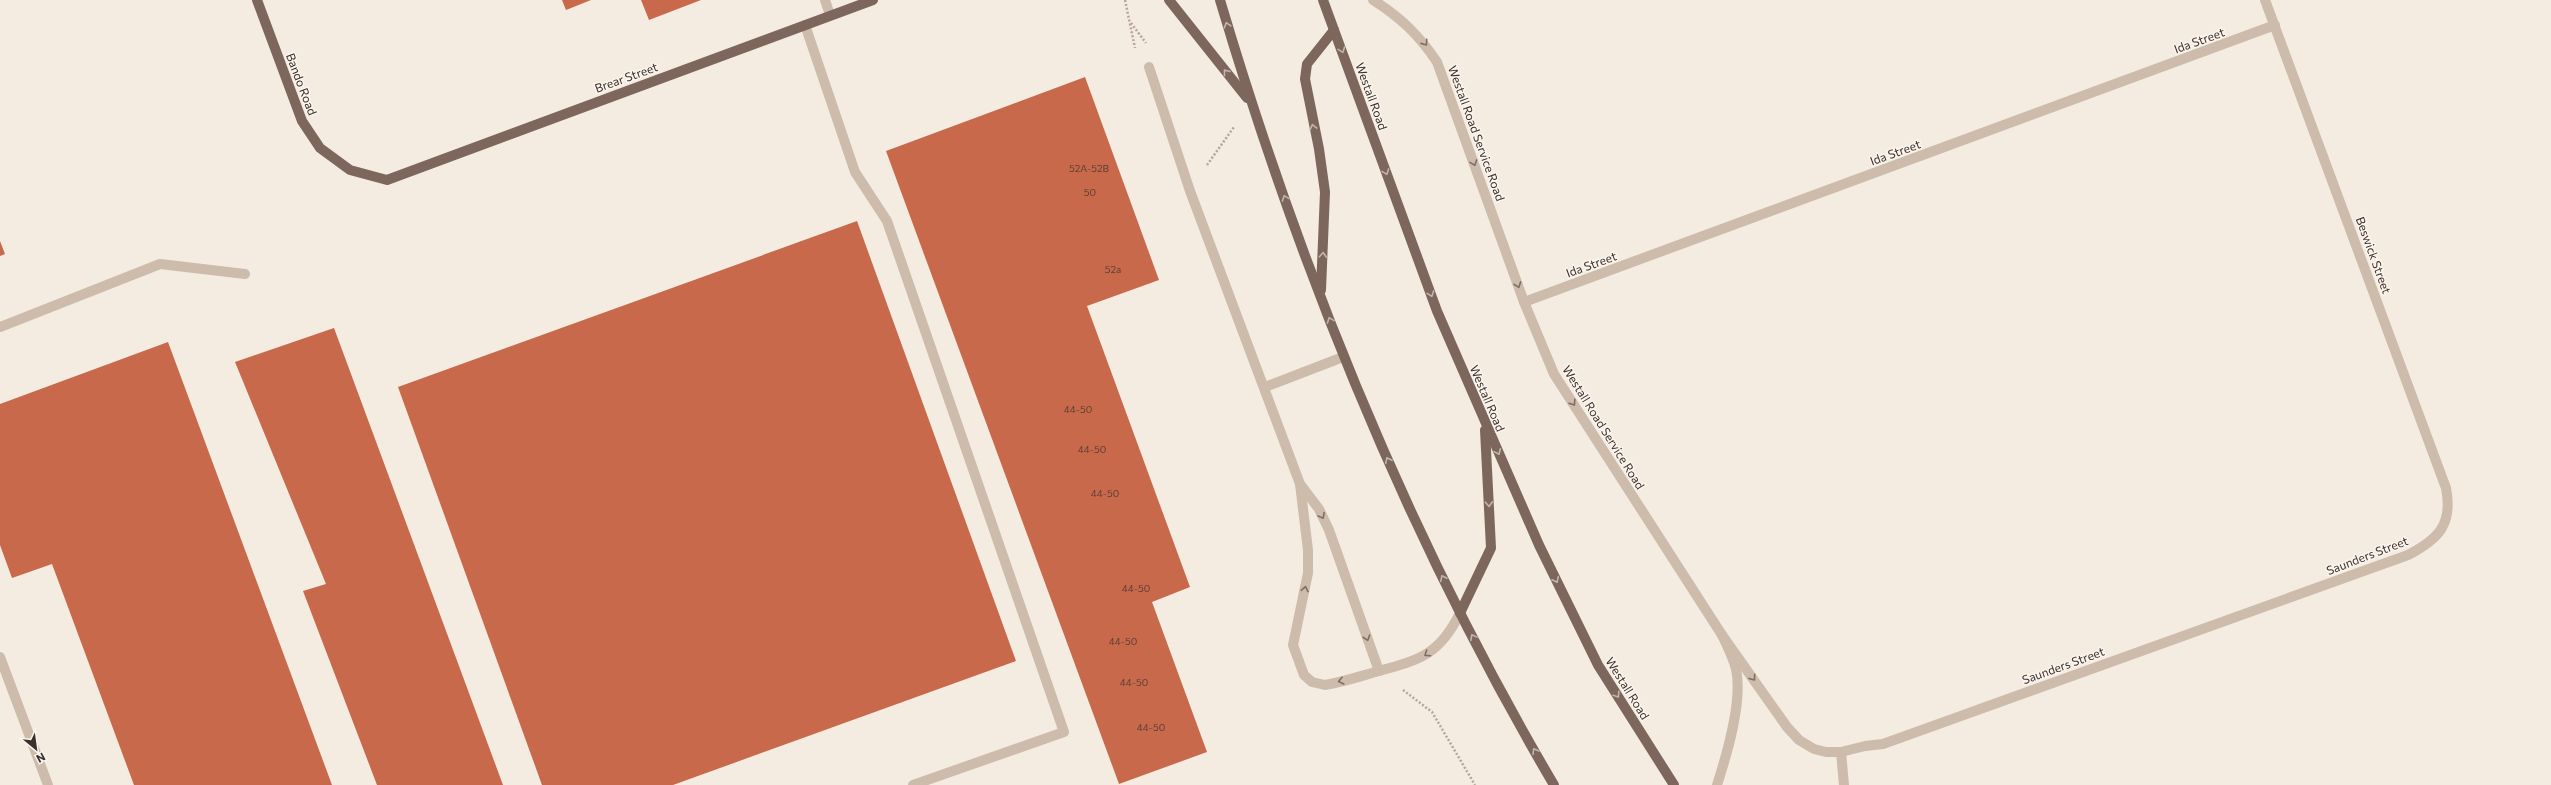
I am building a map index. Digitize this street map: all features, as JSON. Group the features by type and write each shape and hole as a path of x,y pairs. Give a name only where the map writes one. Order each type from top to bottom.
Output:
{"main road":[{"name":"Bando Road","path":"257,0 302,121 320,148 350,170 387,180"},
{"name":"Brear Street","path":"387,180 873,0"},
{"path":"1170,0 1250,102"},
{"path":"1220,0 1250,102 1343,357 1404,494 1460,613 1554,785"},
{"name":"Westall Road","path":"1323,0 1437,311 1484,423 1539,545 1598,665 1674,785"},
{"path":"1321,294 1325,192 1319,149 1305,79 1307,64 1334,30"},
{"path":"1460,613 1491,548 1484,423"}],"street":[{"path":"825,0 830,15"},
{"name":"Westall Road Service Road","path":"1373,0 1398,15 1421,38 1437,62 1524,302 1554,374 1722,635 1734,662 1738,689 1734,714 1717,785"},
{"name":"Beswick Street","path":"2265,0 2446,488 2449,503 2446,520"},
{"path":"805,24 855,172 887,221 1064,732 913,785"},
{"name":"Ida Street","path":"1524,302 2275,26"},
{"path":"1149,67 1190,191 1265,387 1300,484 1308,550 1306,585 1294,645 1300,669 1312,682 1325,685 1407,664 1427,655 1445,639 1460,613"},
{"path":"0,326 160,264 245,274"},
{"path":"1265,387 1343,357"},
{"path":"1300,484 1319,509 1329,530 1379,671"},
{"name":"Saunders Street","path":"1722,635 1793,734 1814,749 1841,752 1865,746 1883,744 2408,555 2430,542 2439,533 2446,520"},
{"path":"0,657 48,785"},
{"path":"1841,752 1844,785"}],"path":[{"path":"1125,0 1131,23"},
{"path":"1190,191 1250,102"},
{"path":"1379,671 1432,712 1475,785"}],"building":[{"path":"562,0 591,0 566,10"},
{"path":"641,0 701,0 649,20"},
{"path":"1085,77 1159,280 1087,306 1190,587 1152,602 1207,752 1119,784 886,151"},
{"path":"857,221 1016,661 673,785 542,785 398,387"},
{"path":"0,241 5,254 0,256"},
{"path":"334,328 503,785 377,785 303,591 326,584 235,362"},
{"path":"168,342 332,785 134,785 52,564 12,578 0,545 0,404"}]}
